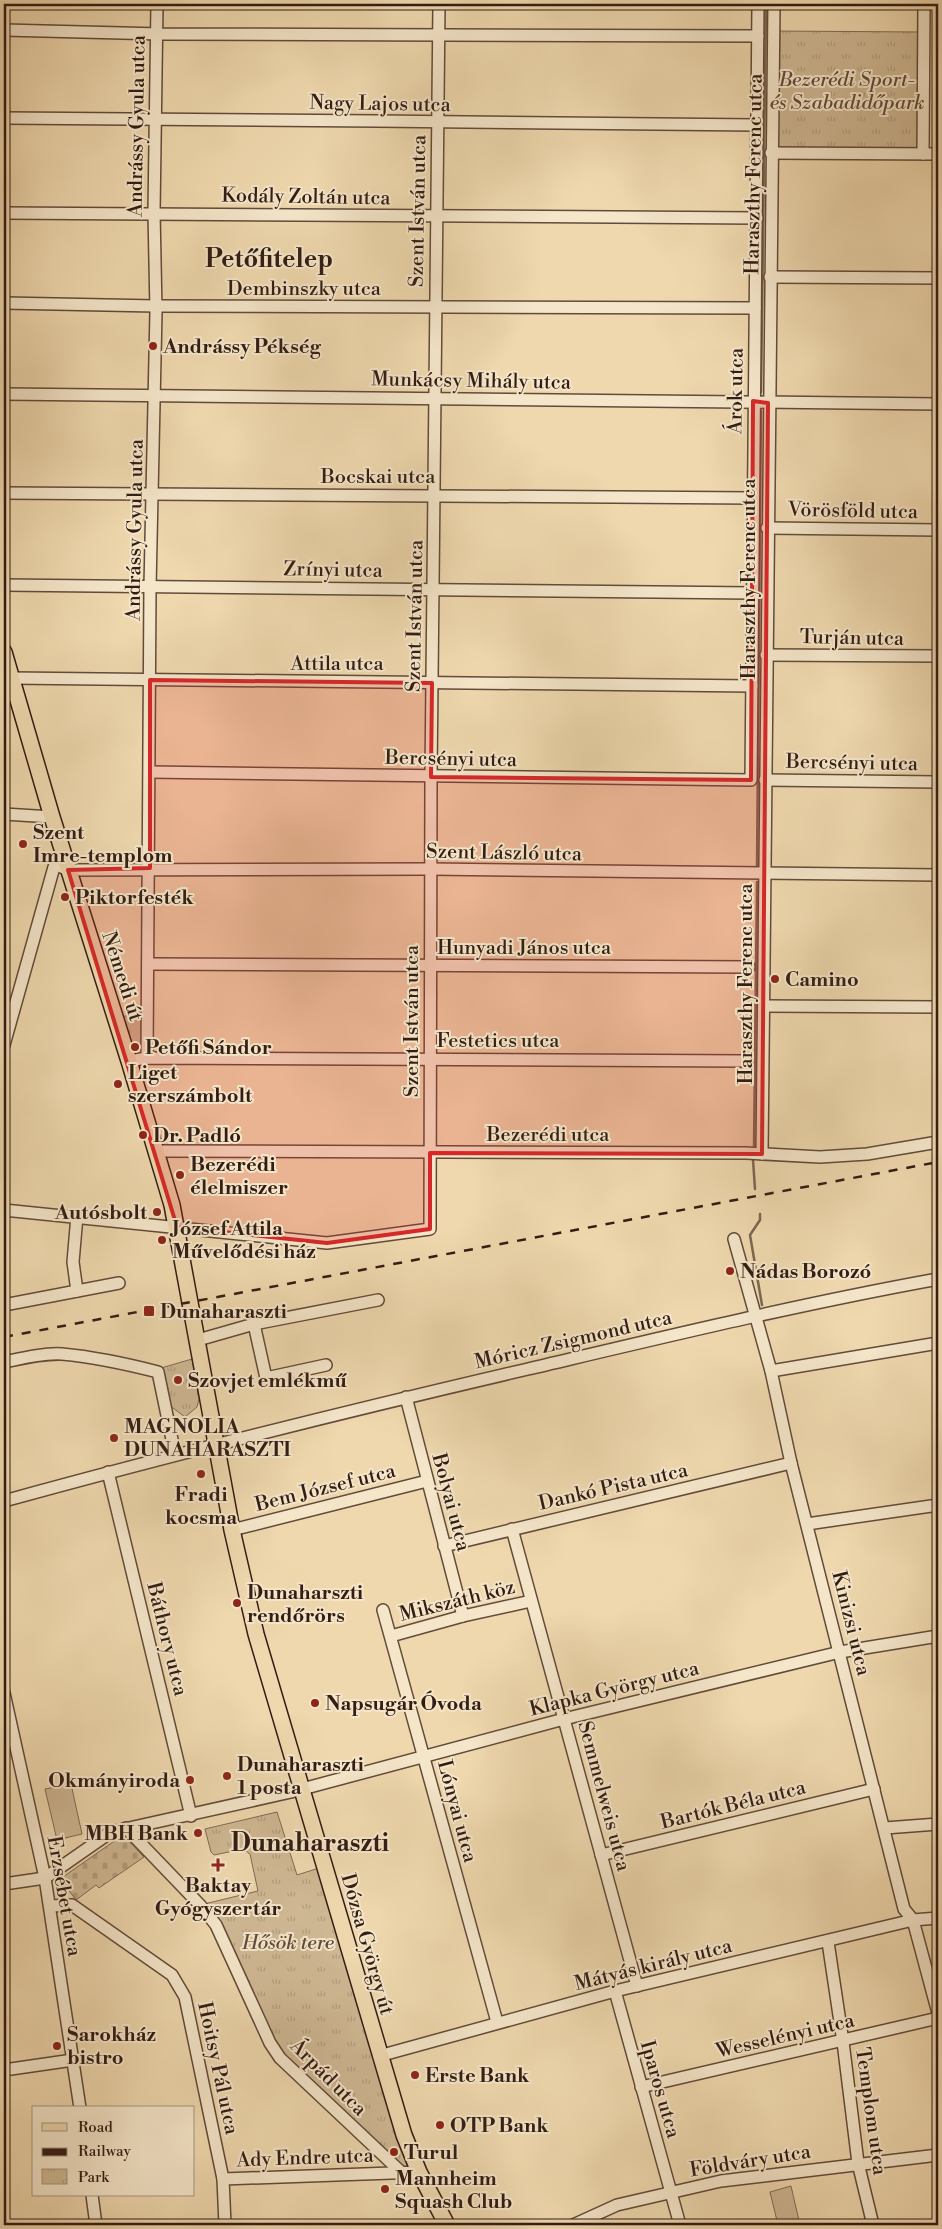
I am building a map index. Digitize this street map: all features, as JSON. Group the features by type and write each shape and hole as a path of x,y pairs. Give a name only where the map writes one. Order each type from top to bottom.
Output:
{"main road":[{"name":"Némedi út","path":"4,652 68,870 156,1151 177,1227 193,1316"},
{"name":"Dózsa György út","path":"193,1316 232,1530 256,1634 379,2056 404,2135 419,2172 447,2225"}],"street":[{"name":"Andrássy Gyula utca","path":"147,1058 150,868 150,587 154,495 156,306 154,212 157,4"},
{"name":"Szent István utca","path":"177,1227 327,1242 430,1228 430,869 439,4"},
{"name":"Árok utca","path":"751,780 758,4"},
{"name":"Haraszthy Ferenc utca","path":"762,1154 768,403 774,4"},
{"path":"923,154 924,4"},
{"path":"4,30 156,34 758,36"},
{"name":"Nagy Lajos utca","path":"4,118 155,118 437,124 756,125"},
{"path":"771,152 938,154"},
{"name":"Kodály Zoltán utca","path":"4,213 154,212 436,217 757,218"},
{"path":"770,277 938,278"},
{"name":"Dembinszky utca","path":"4,303 156,306 755,308"},
{"name":"Munkácsy Mihály utca","path":"4,394 938,404"},
{"name":"Bocskai utca","path":"4,493 753,498"},
{"name":"Vörösföld utca","path":"767,528 938,530"},
{"name":"Zrínyi utca","path":"4,585 752,593"},
{"name":"Turján utca","path":"766,654 938,656"},
{"name":"Attila utca","path":"11,678 752,686"},
{"name":"Bercsényi utca","path":"150,772 751,780"},
{"name":"Bercsényi utca","path":"765,780 938,782"},
{"path":"4,814 52,817"},
{"path":"4,1045 54,867 57,866 68,870"},
{"name":"Szent László utca","path":"68,870 150,868 430,869 938,876"},
{"name":"Hunyadi János utca","path":"148,964 749,968"},
{"path":"764,1006 938,1007"},
{"name":"Festetics utca","path":"129,1060 147,1058 430,1058 747,1061"},
{"name":"Bezerédi utca","path":"156,1151 762,1154 820,1157 867,1154 938,1142"},
{"path":"4,1210 177,1227"},
{"path":"77,1216 73,1262 77,1291"},
{"name":"Kinizsi utca","path":"734,1239 751,1307 756,1315 771,1371 791,1463 904,1909 913,1920 938,2013"},
{"name":"Móricz Zsigmond utca","path":"4,1501 217,1443 406,1398 756,1315 938,1279"},
{"path":"4,1305 120,1283"},
{"path":"198,1340 254,1324 378,1300"},
{"path":"254,1324 266,1378 326,1366"},
{"path":"771,1371 938,1343"},
{"path":"4,1362 37,1355 61,1354 119,1363 158,1372 175,1454"},
{"name":"Bolyai utca","path":"406,1398 463,1616"},
{"name":"Dankó Pista utca","path":"444,1546 791,1463"},
{"name":"Báthory utca","path":"108,1472 191,1816"},
{"name":"Bem József utca","path":"232,1530 427,1481"},
{"path":"807,1524 938,1505"},
{"name":"Semmelweis utca","path":"512,1529 637,1986"},
{"name":"Mikszáth köz","path":"391,1636 463,1616 531,1601"},
{"name":"Lónyai utca","path":"383,1610 497,2022"},
{"name":"Klapka György utca","path":"46,1878 111,1832 191,1816 302,1789 564,1719 840,1652 938,1636"},
{"name":"Erzsébet utca","path":"4,1695 46,1878 80,2106"},
{"name":"Bartók Béla utca","path":"601,1856 874,1788"},
{"path":"885,1828 938,1824"},
{"name":"Árpád utca","path":"126,1828 200,1904 216,1926 270,2043 280,2058 401,2172"},
{"path":"4,1884 46,1878"},
{"name":"Hoitsy Pál utca","path":"50,1906 72,1905 172,1975 186,1997 223,2179 225,2225"},
{"name":"Mátyás király utca","path":"379,2056 614,1991 828,1942 913,1920 938,1918"},
{"name":"Templom utca","path":"828,1942 858,2163 873,2225"},
{"name":"Iparos utca","path":"614,1991 680,2225"},
{"name":"Wesselényi utca","path":"641,2087 843,2042 938,2018"},
{"path":"4,2070 73,2060"},
{"name":"Földváry utca","path":"573,2225 617,2205 721,2181 858,2163 938,2155"},
{"name":"Ady Endre utca","path":"223,2179 419,2172"},
{"path":"92,2196 96,2225"}],"highlighted area":[{"path":"753,401 768,403 762,1154 430,1153 430,1229 327,1243 177,1227 68,870 150,868 150,680 432,683 431,777 751,780"}],"green space":[{"name":"Bezerédi Sport- és Szabadidőpark","path":"775,31 919,32 919,144 913,150 782,149 775,143"},
{"path":"143,1011 141,1046 131,1047 122,1017"},
{"path":"192,1359 199,1399 197,1407 185,1417 169,1405 161,1368"},
{"path":"71,1784 82,1834 57,1840 45,1789"},
{"name":"Hősök tere","path":"277,1812 297,1875 325,1866 419,2172 401,2172 280,2058 200,1905 258,1891 250,1854 243,1849 214,1855 211,1852 205,1829"},
{"path":"123,1835 144,1857 99,1888 96,1885 76,1900 60,1879"},
{"path":"791,2186 800,2225 778,2225 770,2192"}],"waterway":[{"path":"761,392 766,4"},
{"path":"757,866 761,411"},
{"path":"754,1147 757,882"},
{"path":"753,1160 755,1189"},
{"path":"760,1214 760,1220 750,1235 762,1305"}],"railway":[{"path":"4,1337 938,1162"}],"place":[{"name":"Andrássy Pékség","path":"153,346"},
{"name":"Szent Imre-templom","path":"23,844"},
{"name":"Piktorfesték","path":"65,897"},
{"name":"Camino","path":"775,979"},
{"name":"Petőfi Sándor","path":"135,1047"},
{"name":"Liget szerszámbolt","path":"118,1084"},
{"name":"Dr. Padló","path":"143,1135"},
{"name":"Bezerédi élelmiszer","path":"180,1175"},
{"name":"Autósbolt","path":"157,1212"},
{"name":"József Attila Művelődési ház","path":"162,1240"},
{"name":"Nádas Borozó","path":"730,1271"},
{"name":"Dunaharaszti","path":"149,1311"},
{"name":"Szovjet emlékmű","path":"178,1380"},
{"name":"MAGNOLIA DUNAHARASZTI","path":"114,1438"},
{"name":"Fradi kocsma","path":"201,1474"},
{"name":"Dunaharszti rendőrörs","path":"237,1603"},
{"name":"Napsugár Óvoda","path":"315,1703"},
{"name":"Dunaharaszti 1 posta","path":"227,1776"},
{"name":"Okmányiroda","path":"190,1780"},
{"name":"MBH Bank","path":"198,1833"},
{"name":"Baktay Gyógyszertár","path":"218,1865"},
{"name":"Sarokház bistro","path":"57,2046"},
{"name":"Erste Bank","path":"415,2075"},
{"name":"OTP Bank","path":"440,2125"},
{"name":"Turul","path":"394,2152"},
{"name":"Mannheim Squash Club","path":"385,2189"}],"district":[{"name":"Petőfitelep","path":"269,258"},
{"name":"Dunaharaszti","path":"310,1842"}]}
